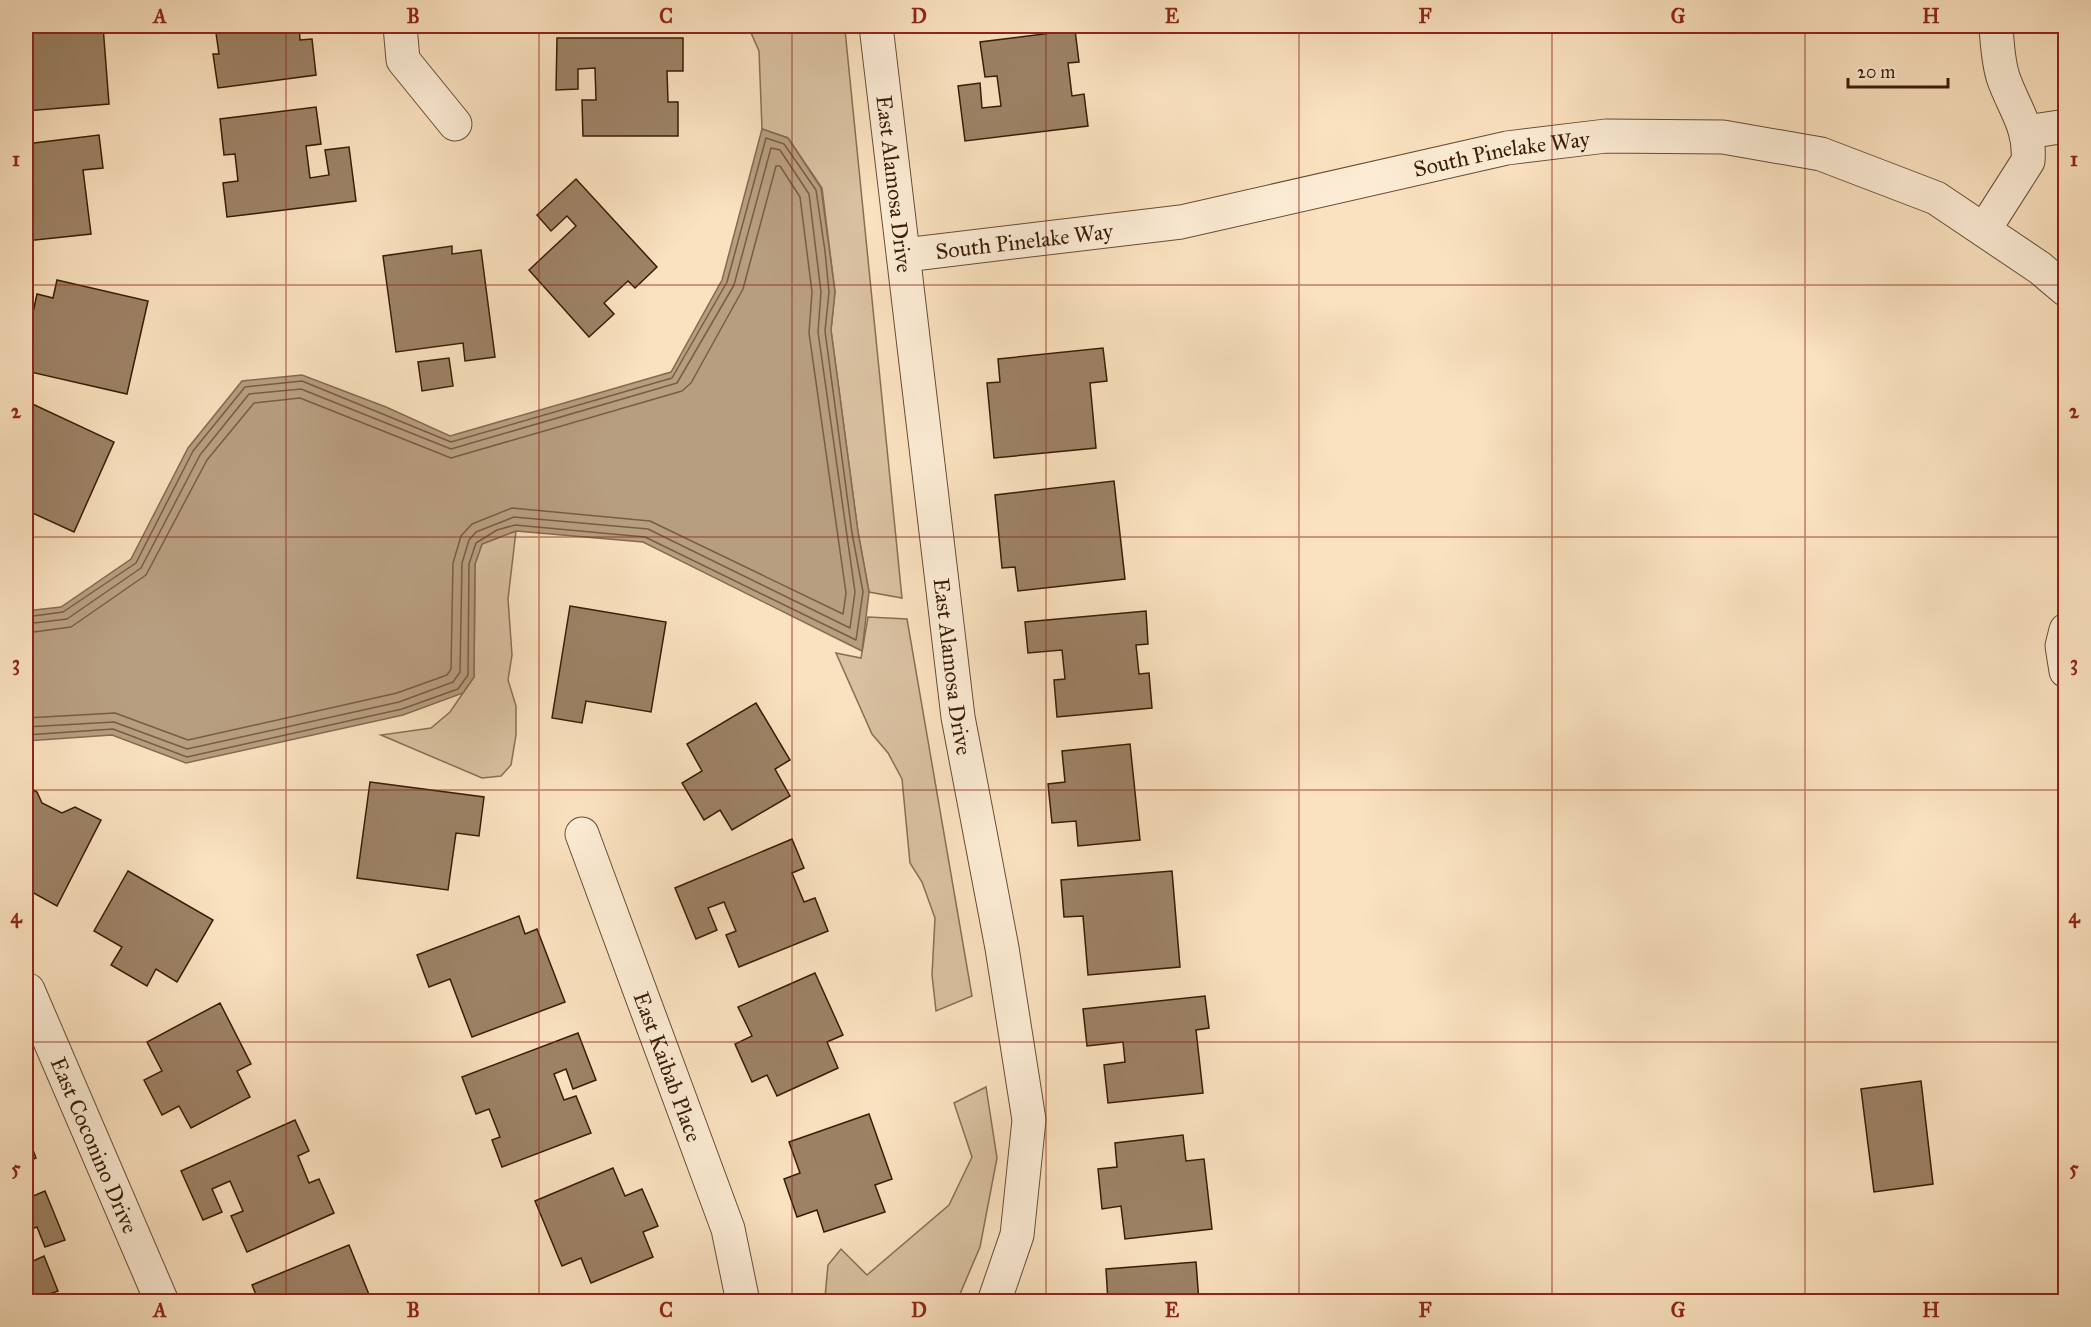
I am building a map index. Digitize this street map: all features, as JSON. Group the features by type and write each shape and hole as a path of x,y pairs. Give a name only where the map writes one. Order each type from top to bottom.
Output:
{"street":[{"path":"400,26 403,60 454,124"},
{"name":"East Alamosa Drive","path":"876,26 905,255 958,717 1002,948 1029,1120 1017,1235 994,1302"},
{"path":"1984,230 2028,161 2027,132 2003,76 1996,26"},
{"path":"2027,132 2066,126"},
{"name":"South Pinelake Way","path":"905,255 1181,222 1507,148 1606,136 1723,136 1821,154 1936,198 2040,268 2066,290"},
{"path":"2066,630 2062,646 2066,671"},
{"name":"East Kaibab Place","path":"582,834 729,1228 743,1302"},
{"name":"East Coconino Drive","path":"27,990 162,1302"}],"shaded area":[{"path":"748,26 843,26 845,30 902,598 869,592 858,532 831,330 835,292 822,188 788,138 762,129 759,51"},
{"path":"516,531 508,599 512,655 508,680 516,706 516,735 511,765 501,776 482,778 381,735 431,728 450,712 474,677 475,564 482,544"},
{"path":"868,617 907,619 972,996 936,1011 932,975 935,918 922,882 910,863 902,779 888,753 872,734 836,653 861,658"},
{"path":"986,1087 997,1158 980,1247 957,1301 816,1301 825,1297 828,1265 841,1249 867,1275 949,1205 972,1157 954,1103"}],"water":[{"path":"762,129 788,138 821,188 835,292 831,330 858,532 869,592 862,651 643,542 516,531 482,544 475,564 474,677 463,693 403,715 186,763 112,735 26,741 26,611 61,607 131,559 188,448 242,381 302,375 386,407 450,436 671,372 722,280"}],"building":[{"path":"26,26 103,26 109,104 26,111"},
{"path":"215,26 299,26 300,40 312,39 316,75 218,88 213,54 219,54"},
{"path":"316,26 339,26 340,28 317,30"},
{"path":"1075,30 1079,62 1068,63 1072,96 1084,94 1088,126 965,141 958,86 980,83 982,108 1001,106 997,76 985,77 980,42"},
{"path":"557,38 683,38 683,71 667,71 668,102 678,102 678,136 583,136 582,100 596,100 595,68 578,69 578,89 556,90"},
{"path":"316,107 321,144 306,146 310,178 329,175 325,150 349,147 356,201 227,217 223,183 238,181 235,154 224,155 220,119"},
{"path":"99,135 103,168 83,170 91,234 26,241 26,144"},
{"path":"576,179 657,267 635,288 628,281 604,303 614,314 589,337 529,270 576,226 567,216 551,231 537,215"},
{"path":"452,246 452,254 481,250 495,357 465,361 463,343 396,352 383,256"},
{"path":"57,280 148,301 127,394 26,371 26,345 37,294 53,298"},
{"path":"1103,348 1107,381 1090,383 1096,448 994,458 987,383 1000,382 998,359"},
{"path":"449,358 453,386 422,391 418,362"},
{"path":"26,401 114,442 74,532 26,510"},
{"path":"1114,481 1125,579 1018,591 1015,567 1002,568 995,495"},
{"path":"570,606 666,622 651,712 586,701 582,723 552,718"},
{"path":"1146,611 1148,644 1136,645 1139,674 1149,673 1152,708 1057,717 1054,680 1065,679 1062,650 1028,653 1025,622"},
{"path":"756,703 790,760 775,769 790,796 732,830 720,810 704,820 682,783 702,771 687,744"},
{"path":"1130,744 1140,840 1078,846 1076,821 1052,823 1048,784 1065,782 1062,751"},
{"path":"370,782 484,797 479,836 456,833 448,890 357,878"},
{"path":"26,786 37,792 42,803 62,813 75,807 101,820 57,906 30,891 26,881"},
{"path":"792,839 804,868 792,873 804,902 815,898 828,931 739,967 726,935 736,931 724,902 708,908 717,930 696,939 675,888"},
{"path":"128,871 213,920 177,982 156,969 147,986 111,965 122,947 94,931"},
{"path":"1172,871 1180,967 1088,975 1083,916 1064,917 1061,880"},
{"path":"519,916 525,934 537,929 565,1002 472,1037 450,979 429,987 417,955"},
{"path":"815,973 843,1035 827,1042 838,1068 777,1096 767,1075 752,1082 735,1044 752,1036 738,1007"},
{"path":"1205,996 1209,1028 1196,1030 1203,1093 1108,1103 1104,1065 1125,1062 1123,1042 1087,1046 1083,1009"},
{"path":"220,1003 251,1064 237,1071 250,1097 191,1128 179,1106 162,1115 144,1080 162,1071 147,1042"},
{"path":"578,1033 596,1080 573,1089 566,1069 554,1074 564,1100 576,1096 591,1133 502,1167 492,1140 500,1137 489,1109 476,1114 462,1077"},
{"path":"1921,1081 1933,1184 1874,1192 1861,1089"},
{"path":"869,1114 892,1179 875,1185 885,1212 824,1232 817,1210 797,1217 784,1179 800,1173 789,1142"},
{"path":"295,1120 309,1151 298,1156 309,1183 319,1179 334,1213 247,1252 231,1216 243,1211 230,1181 212,1189 222,1212 203,1220 181,1171"},
{"path":"26,1131 36,1158 26,1162"},
{"path":"1183,1135 1186,1161 1204,1159 1212,1229 1125,1239 1121,1206 1102,1209 1098,1169 1117,1167 1115,1143"},
{"path":"613,1168 625,1196 642,1189 658,1226 643,1232 653,1257 591,1283 581,1258 562,1266 535,1201"},
{"path":"45,1191 65,1240 45,1247 37,1227 26,1231 26,1199"},
{"path":"349,1245 372,1302 259,1302 252,1285"},
{"path":"26,1248 31,1262 44,1256 58,1291 26,1302"},
{"path":"1196,1262 1199,1302 1108,1302 1106,1269"}]}
